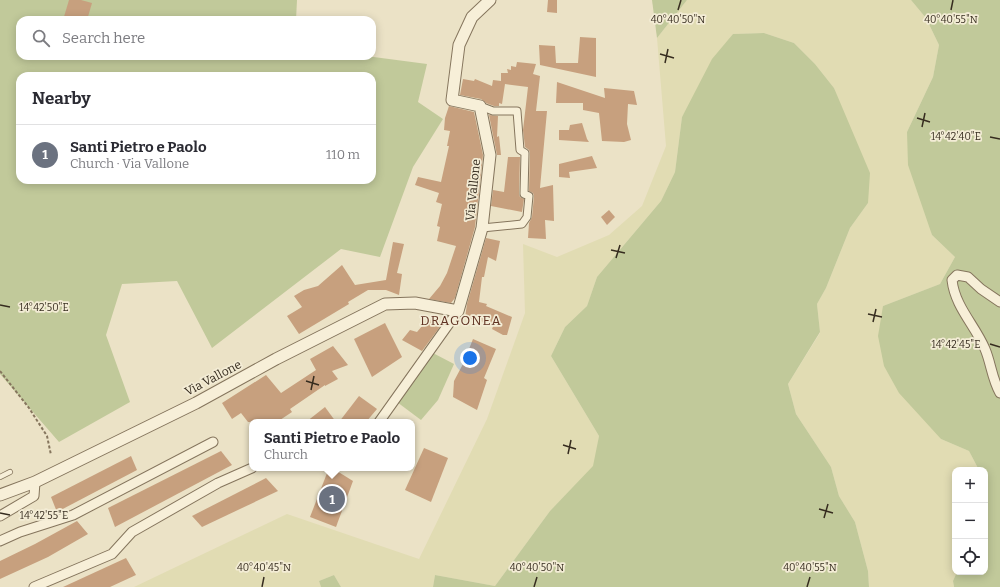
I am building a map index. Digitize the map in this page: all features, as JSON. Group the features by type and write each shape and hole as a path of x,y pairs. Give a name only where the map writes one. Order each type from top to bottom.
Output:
{"street":[{"name":"Via Vallone","path":"482,228 522,224 527,217 529,196 524,194 525,153 520,150 517,111 493,111 480,106 452,100 459,45 472,17 490,0"},
{"name":"Via Vallone","path":"382,419 458,311 482,228 490,155 480,106"},
{"path":"1000,302 981,289 968,277 957,275 952,280 954,291 962,310 986,350 995,382 1000,392"},
{"name":"Via Vallone","path":"0,495 35,482 196,403 276,359 385,304 415,303 458,311"},
{"path":"0,541 20,532 73,515 213,442"},
{"path":"34,587 112,554 132,532 218,483 249,469"},
{"path":"0,516 34,496 35,482"}],"lane":[{"path":"0,477 10,472"}],"path":[{"path":"0,371 30,408 47,436 50,455"}],"shaded area":[{"path":"687,0 911,0 926,18 939,45 933,77 907,132 932,235 955,257 940,284 883,306 941,439 969,451 977,467 952,467 952,575 956,575 953,581 954,587 869,587 868,571 855,522 839,496 831,467 796,414 788,384 820,333 817,304 826,288 850,228 868,203 834,88 815,64 794,43 764,33 733,34 682,117 675,172 661,201 597,277 587,306 565,327 551,356 599,436 594,466 550,511 495,586 435,575 433,587 341,587 334,575 319,581 321,587 134,587 287,514 419,559 487,419 525,313 523,244 557,257 609,235 642,206 666,146 657,38"}],"green space":[{"path":"0,0 297,0 296,16 16,16 16,60 376,60 376,57 427,64 418,102 443,119 413,167 380,257 341,249 212,348 177,281 122,284 106,335 130,402 59,442 0,374"},
{"path":"652,0 687,0 657,38"},
{"path":"911,0 1000,0 1000,587 954,587 953,581 956,575 988,575 988,467 977,467 969,451 941,439 899,393 884,366 878,336 883,306 940,284 955,257 932,235 908,165 907,132 933,77 939,45 926,18"},
{"path":"764,33 794,43 815,64 834,88 870,173 868,203 850,228 826,288 817,304 820,332 788,384 796,414 831,467 839,496 855,522 868,571 869,587 433,587 435,575 495,586 550,511 593,466 599,436 551,356 565,327 587,306 597,277 661,201 675,172 682,117 712,59 733,34"},
{"path":"431,352 454,364 438,400 421,420 397,402"},
{"path":"334,575 341,587 321,587 319,581"}],"building":[{"path":"69,0 81,0 92,3 88,16 64,16"},
{"path":"548,0 557,0 557,13 547,12"},
{"path":"580,37 596,38 596,77 540,65 539,45 555,46 556,63 578,63"},
{"path":"517,62 536,64 533,74 540,76 536,111 547,111 540,188 553,185 554,221 545,220 546,239 528,238 534,196 533,193 529,191 530,153 525,147 523,130 528,87 505,84 502,104 499,103 499,106 486,103 481,99 460,95 463,79 474,81 475,79 492,86 493,80 501,81 501,73 508,73 507,69 511,70 511,66 516,67"},
{"path":"557,82 605,98 604,88 634,91 637,105 628,104 627,124 631,140 624,142 602,141 599,113 583,110 583,103 556,103"},
{"path":"449,106 474,112 483,155 475,227 455,298 451,303 429,299 440,286 447,273 456,246 437,241 440,227 437,226 442,204 436,202 439,193 415,185 418,177 441,182 449,146 447,146 450,131 444,130 445,118"},
{"path":"489,115 498,116 497,137 499,136 501,155 497,155"},
{"path":"582,123 589,142 559,140 559,130 569,130 570,125"},
{"path":"592,156 597,168 569,172 570,178 559,177 559,164"},
{"path":"508,157 520,157 519,194 520,197 524,199 522,212 491,206 493,190 504,192"},
{"path":"609,210 615,217 607,225 601,217"},
{"path":"486,238 500,241 496,261 488,257 484,277 482,277 479,302 487,304 486,306 512,317 507,335 503,335 492,329 494,324 465,318 467,304"},
{"path":"393,242 404,244 397,273 402,274 399,295 386,290 368,290 348,302 349,304 299,334 287,316 302,307 294,296 304,290 318,286 342,265 355,285 386,280"},
{"path":"428,319 442,324 422,351 402,340 410,330 417,332"},
{"path":"385,323 402,357 372,377 354,339"},
{"path":"473,339 496,349 484,378 487,380 477,410 453,397 454,381"},
{"path":"333,346 348,365 332,371 338,379 325,385 290,409 292,412 282,419 249,419 248,422 241,413 232,419 222,403 266,375 281,393 316,370 310,359"},
{"path":"359,396 377,409 369,419 341,419"},
{"path":"325,407 334,419 310,419"},
{"path":"424,448 448,458 431,502 405,490 414,471 415,471"},
{"path":"221,451 232,465 115,527 108,508"},
{"path":"131,456 137,470 57,512 51,497"},
{"path":"328,471 337,471 353,481 336,527 310,517"},
{"path":"266,478 278,491 202,527 192,516"},
{"path":"77,521 88,534 48,557 0,579 0,561"},
{"path":"126,558 136,575 110,587 63,587"}],"place":[{"name":"Santi Pietro e Paolo","path":"332,499"}],"district":[{"name":"DRAGONEA","path":"461,320"}]}
